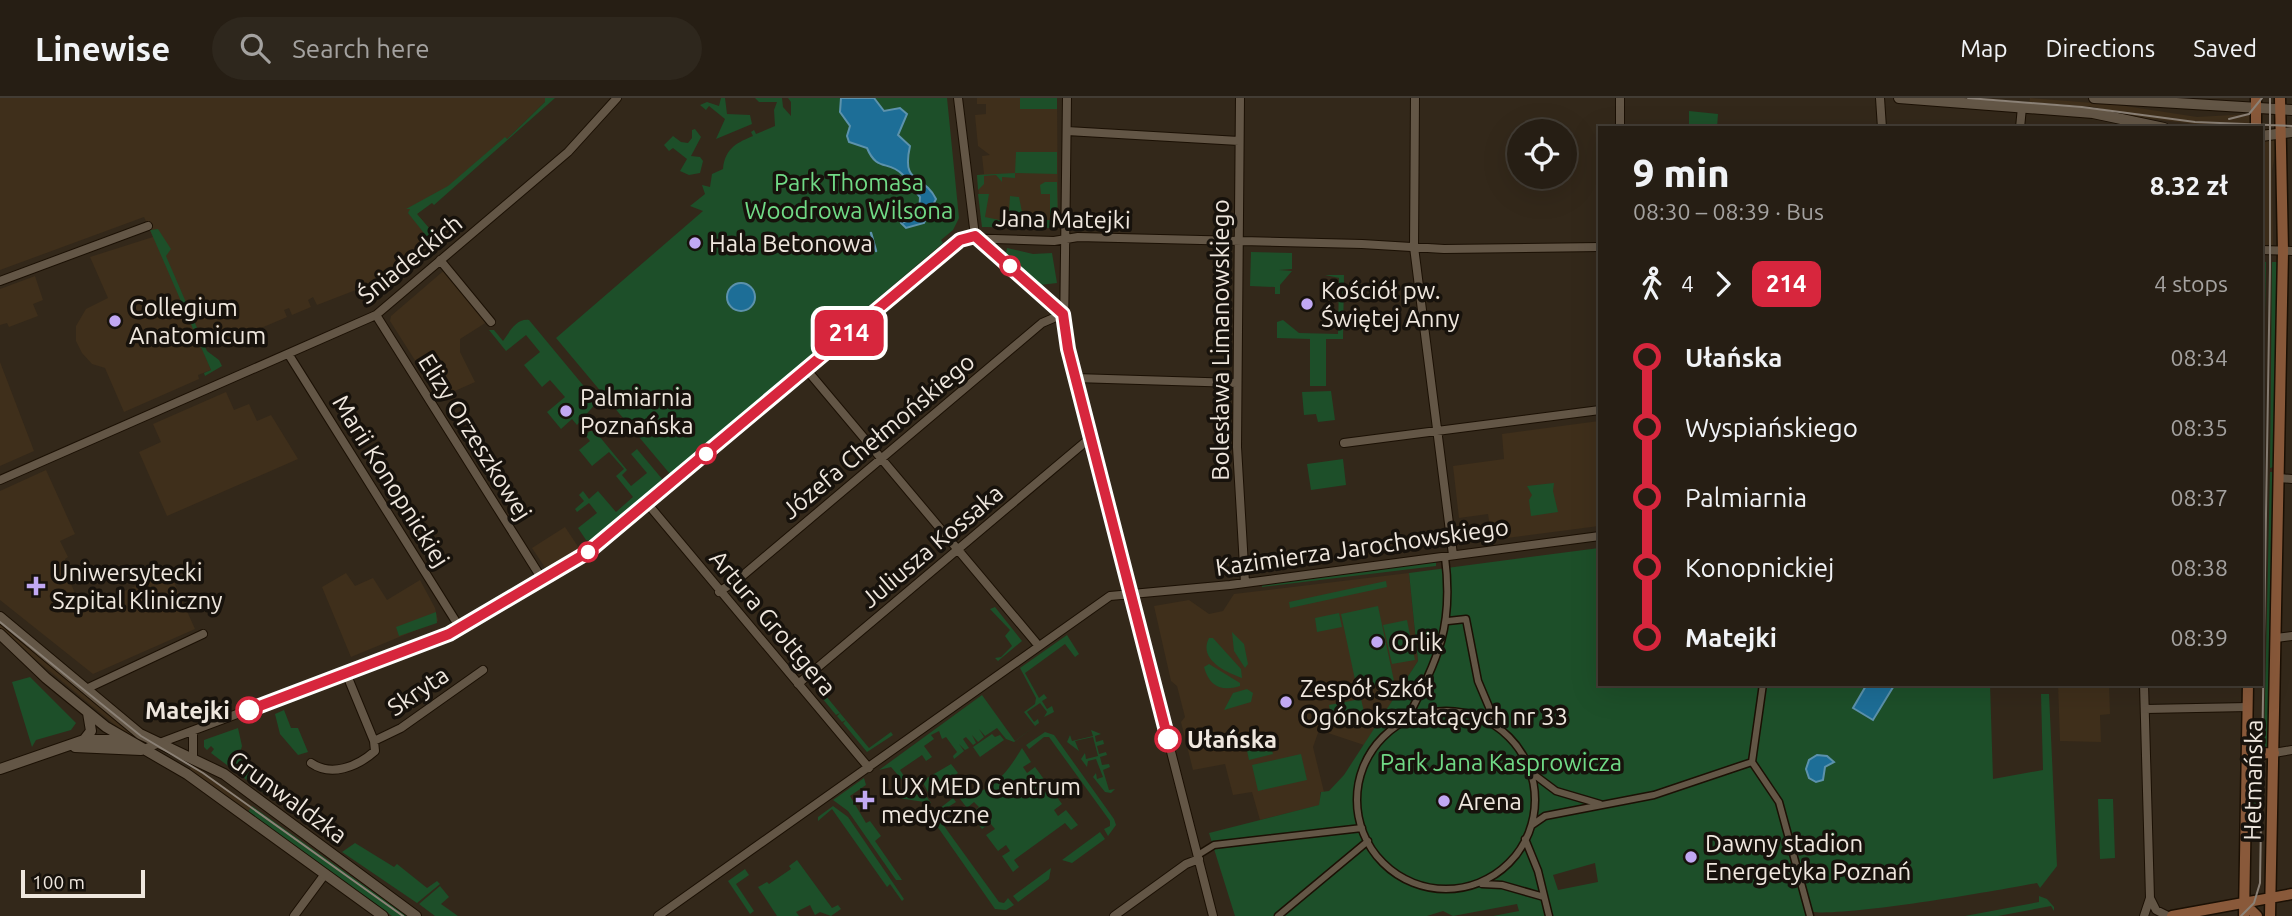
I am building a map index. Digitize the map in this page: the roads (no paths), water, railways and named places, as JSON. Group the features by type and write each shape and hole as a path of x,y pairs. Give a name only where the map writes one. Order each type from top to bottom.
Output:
{"main road":[{"path":"2256,104 2256,126"},
{"name":"Hetmańska","path":"2269,910 2279,478 2286,360 2287,132 2280,104"},
{"name":"Hetmańska","path":"2244,916 2248,686"},
{"path":"2247,754 2274,753"},
{"path":"2170,916 2245,902 2269,910 2290,895"},
{"path":"2245,902 2258,916"}],"street":[{"name":"Śniadeckich","path":"0,480 376,316 568,152 617,98"},
{"path":"958,98 975,236 1063,314"},
{"path":"1067,98 1064,333 1213,916"},
{"name":"Bolesława Limanowskiego","path":"1240,98 1237,447 1245,583"},
{"path":"1407,719 1432,670 1448,621 1449,556 1437,429 1414,247 1415,98"},
{"path":"1620,98 1620,126"},
{"path":"1880,98 1882,126"},
{"path":"1899,98 2023,103 2133,124"},
{"path":"2094,98 2280,104 2292,110"},
{"path":"2020,126 2023,103"},
{"path":"1067,131 1239,141"},
{"path":"2263,136 2287,132"},
{"path":"960,240 971,220"},
{"path":"0,281 148,226"},
{"name":"Jana Matejki","path":"141,750 160,745 460,628 588,552 960,240 975,236 1020,240 1240,241 1414,247 1598,247"},
{"path":"2263,250 2287,251"},
{"path":"440,260 491,322"},
{"name":"Józefa Chełmońskiego","path":"719,592 741,577 1042,323 1063,314"},
{"name":"Elizy Orzeszkowej","path":"376,316 542,579"},
{"name":"Marii Konopnickiej","path":"289,355 460,628"},
{"path":"806,369 1038,645"},
{"path":"1075,378 1237,383"},
{"path":"1344,443 1598,410"},
{"name":"Juliusza Kossaka","path":"799,684 1090,438"},
{"path":"2279,478 2292,479"},
{"name":"Artura Grottgera","path":"647,503 869,768"},
{"name":"Kazimierza Jarochowskiego","path":"1130,594 1245,583 1598,536"},
{"path":"658,916 1103,600 1117,594 1130,594"},
{"name":"Grunwaldzka","path":"0,617 140,734 233,780 278,817 416,916"},
{"path":"1448,621 1466,619 1478,681 1497,726"},
{"name":"Grunwaldzka","path":"0,634 88,712 125,740 187,774 383,916"},
{"path":"86,689 204,634"},
{"path":"2276,638 2292,636"},
{"name":"Skryta","path":"374,741 401,728 482,670"},
{"name":"Skryta","path":"311,763 321,770 331,772 367,758 375,751 374,741 346,673"},
{"path":"1763,686 1752,762 1779,802 1810,916"},
{"path":"2144,686 2150,898 2144,916"},
{"path":"2145,709 2248,707"},
{"path":"1544,897 1503,885 1482,884 1446,891 1422,890 1394,874 1380,861 1362,828 1358,792 1362,771 1370,752 1386,733 1407,719 1428,712 1451,710 1474,715 1497,726 1514,743 1531,773 1556,791 1606,805"},
{"path":"0,769 72,747 84,740 91,731 88,712"},
{"path":"187,774 185,766 193,758 193,731"},
{"path":"84,740 125,740 160,745"},
{"path":"72,747 141,750"},
{"path":"2274,753 2292,750"},
{"path":"1532,825 1545,816 1674,789 1752,762"},
{"path":"1482,884 1503,867 1525,839 1532,825 1531,773"},
{"path":"1114,916 1214,845 1362,828"},
{"path":"1525,839 1538,871 1549,916"},
{"path":"1278,916 1368,841"},
{"path":"294,916 325,874"},
{"path":"2150,898 2156,910 2170,916"}],"water":[{"path":"841,98 874,98 884,111 900,108 907,114 898,135 910,146 908,168 936,199 924,223 906,228 901,223 896,206 902,207 904,222 919,216 920,197 897,170 879,163 867,148 849,142 847,136 850,126 840,112"},
{"path":"741,283 751,287 755,297 751,307 741,311 731,307 727,297 731,287"},
{"path":"1866,686 1894,686 1873,720 1853,708"},
{"path":"1817,755 1827,756 1834,762 1825,767 1823,780 1816,782 1809,778 1806,769 1809,760"}],"waterway":[{"path":"871,233 876,251"}],"tram line":[{"path":"1968,98 2082,107 2195,122 2292,126"},
{"path":"2229,119 2249,114 2262,98"},
{"path":"2241,916 2254,903 2260,883 2270,268 2270,98"},
{"path":"0,622 141,736 203,773 403,916"}],"place":[{"name":"Hala Betonowa","path":"695,243"},
{"name":"Kościół pw. Świętej Anny","path":"1307,304"},
{"name":"Collegium Anatomicum","path":"115,321"},
{"name":"Palmiarnia Poznańska","path":"566,411"},
{"name":"Uniwersytecki Szpital Kliniczny","path":"36,586"},
{"name":"Orlik","path":"1377,642"},
{"name":"Zespół Szkół Ogónokształcących nr 33","path":"1286,702"},
{"name":"Matejki","path":"249,710"},
{"name":"Ułańska","path":"1168,739"},
{"name":"LUX MED Centrum medyczne","path":"865,800"},
{"name":"Arena","path":"1444,801"},
{"name":"Dawny stadion Energetyka Poznań","path":"1691,857"}],"park label":[{"name":"Park Thomasa Woodrowa Wilsona","path":"849,196"},
{"name":"Park Jana Kasprowicza","path":"1501,762"}]}
